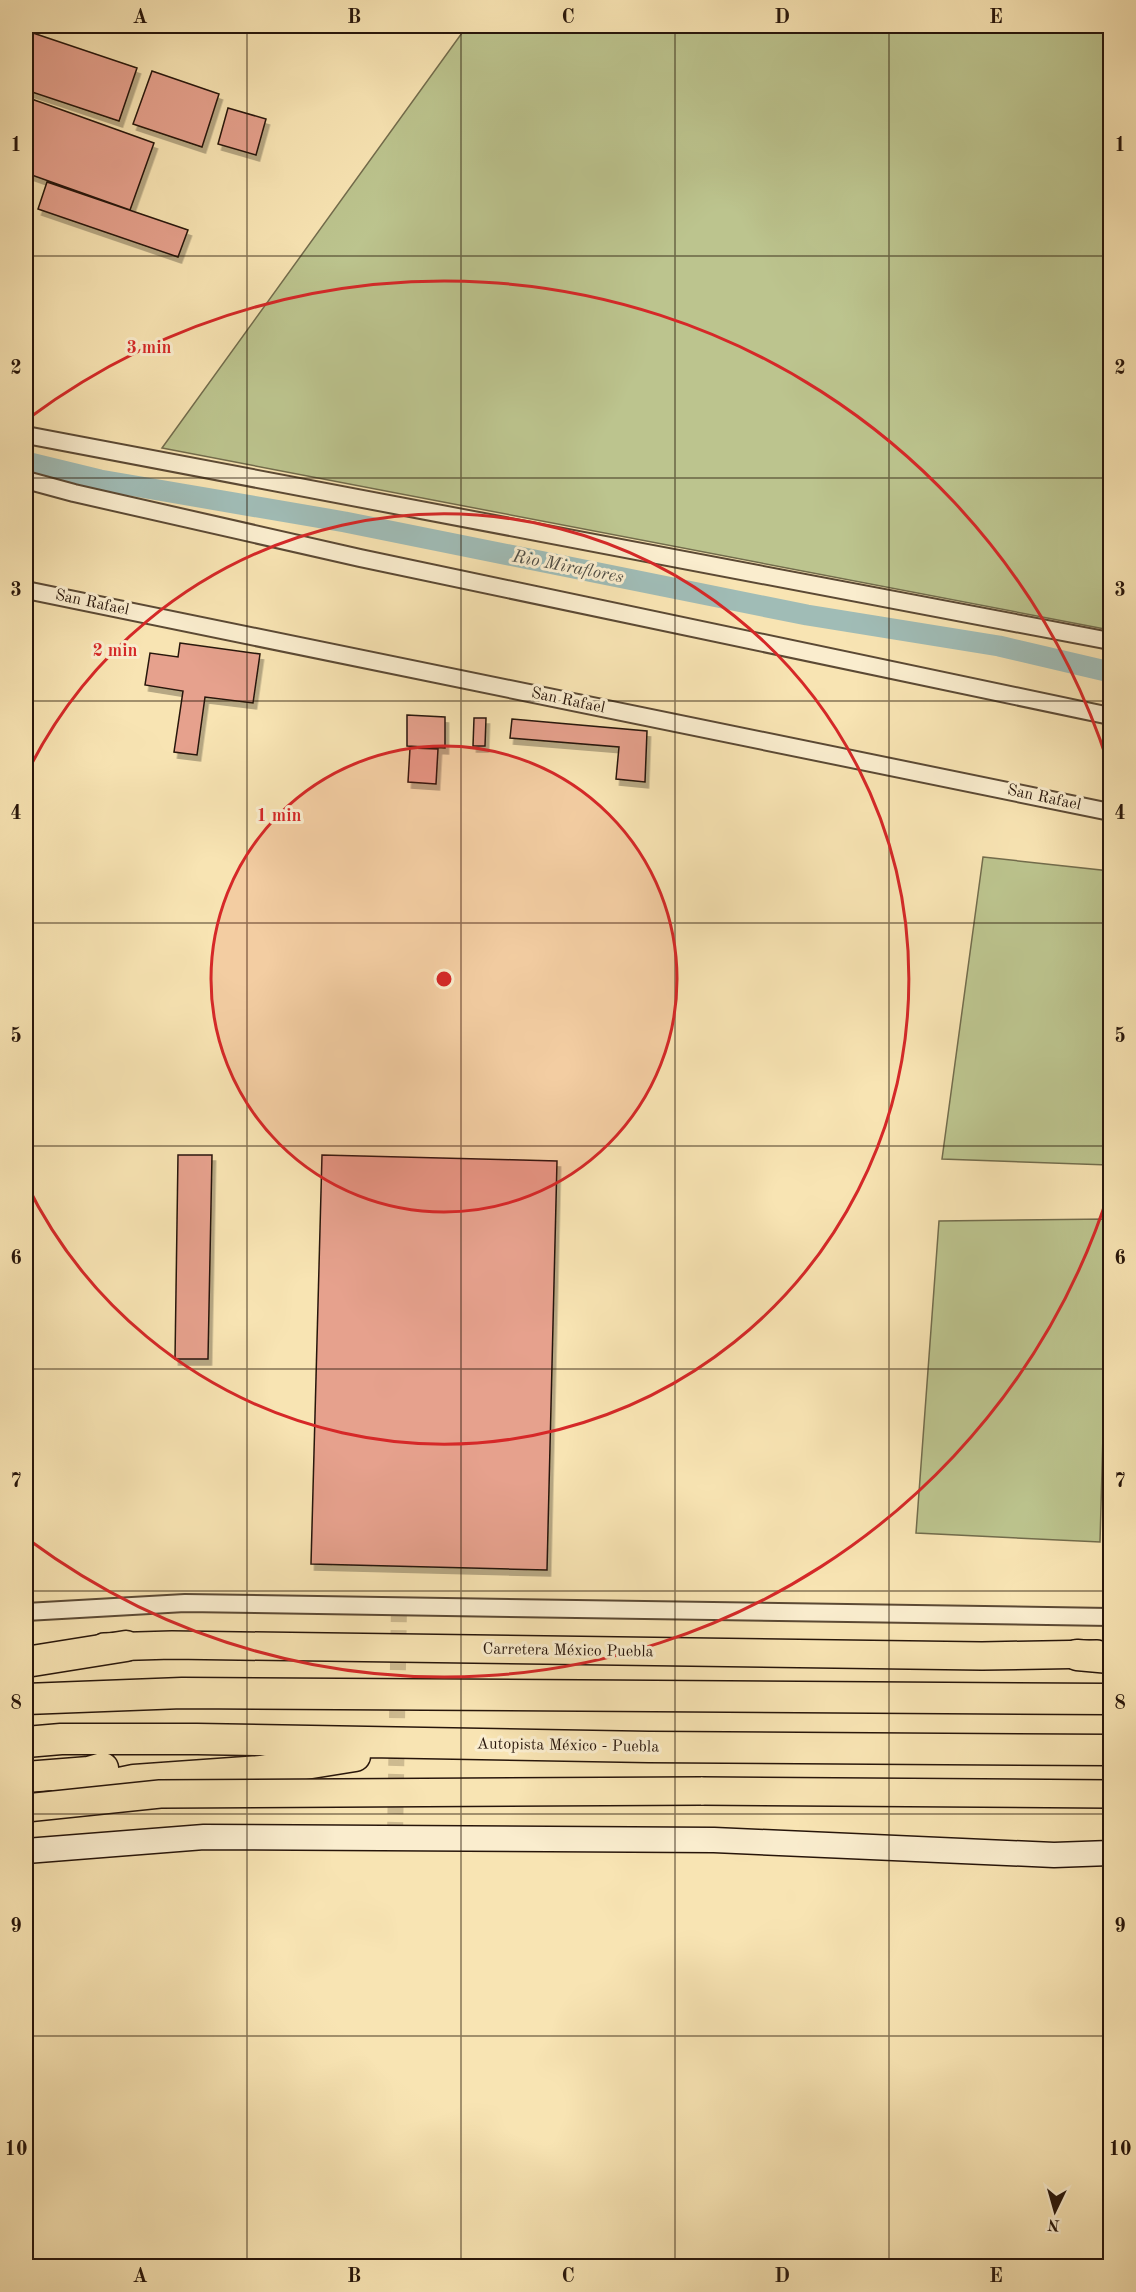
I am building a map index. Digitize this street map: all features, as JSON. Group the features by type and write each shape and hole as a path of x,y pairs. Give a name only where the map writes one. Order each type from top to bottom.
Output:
{"highway":[{"name":"Carretera México Puebla","path":"26,1651 172,1645 958,1656 1077,1655"},
{"path":"26,1662 126,1646"},
{"path":"1077,1655 1110,1656"},
{"path":"26,1684 182,1693 1110,1699"},
{"path":"1077,1699 1110,1691"},
{"path":"26,1700 182,1693"},
{"name":"Autopista México - Puebla","path":"26,1742 61,1739 197,1739 432,1744 1109,1750"},
{"path":"26,1777 89,1772 197,1739"},
{"path":"26,1798 71,1794 135,1780 261,1771 432,1744"},
{"path":"26,1808 160,1794 701,1791 1110,1794"}],"main road":[{"path":"26,1851 216,1837 714,1840 1054,1855 1110,1853"}],"street":[{"path":"26,435 1110,641"},
{"path":"26,480 74,494 360,558 1110,716"},
{"name":"San Rafael","path":"26,590 1110,812"},
{"path":"26,1612 196,1603 1110,1617"}],"green space":[{"path":"467,26 1110,26 1110,630 162,448"},
{"path":"983,857 1110,871 1108,1165 942,1159"},
{"path":"1109,1219 1100,1542 916,1533 939,1221"}],"building":[{"path":"33,33 137,68 119,121 26,90 26,54"},
{"path":"152,71 219,94 202,147 133,124"},
{"path":"26,97 154,143 130,210 26,173"},
{"path":"228,108 266,119 256,155 218,144"},
{"path":"47,182 188,230 178,257 38,209"},
{"path":"180,643 260,654 253,703 205,697 197,755 174,752 183,691 145,685 150,653 178,657"},
{"path":"407,715 445,717 445,748 407,746"},
{"path":"474,718 486,718 485,746 473,746"},
{"path":"512,719 647,731 645,782 616,779 619,747 510,738"},
{"path":"410,748 438,749 436,784 408,782"},
{"path":"178,1155 212,1155 208,1359 175,1359"},
{"path":"322,1155 557,1161 547,1570 311,1564"}],"waterway":[{"name":"Rio Miraflores","path":"26,462 100,480 345,522 807,615 999,646 1110,672"}],"tunnel":[{"path":"395,1838 399,1606"}]}
